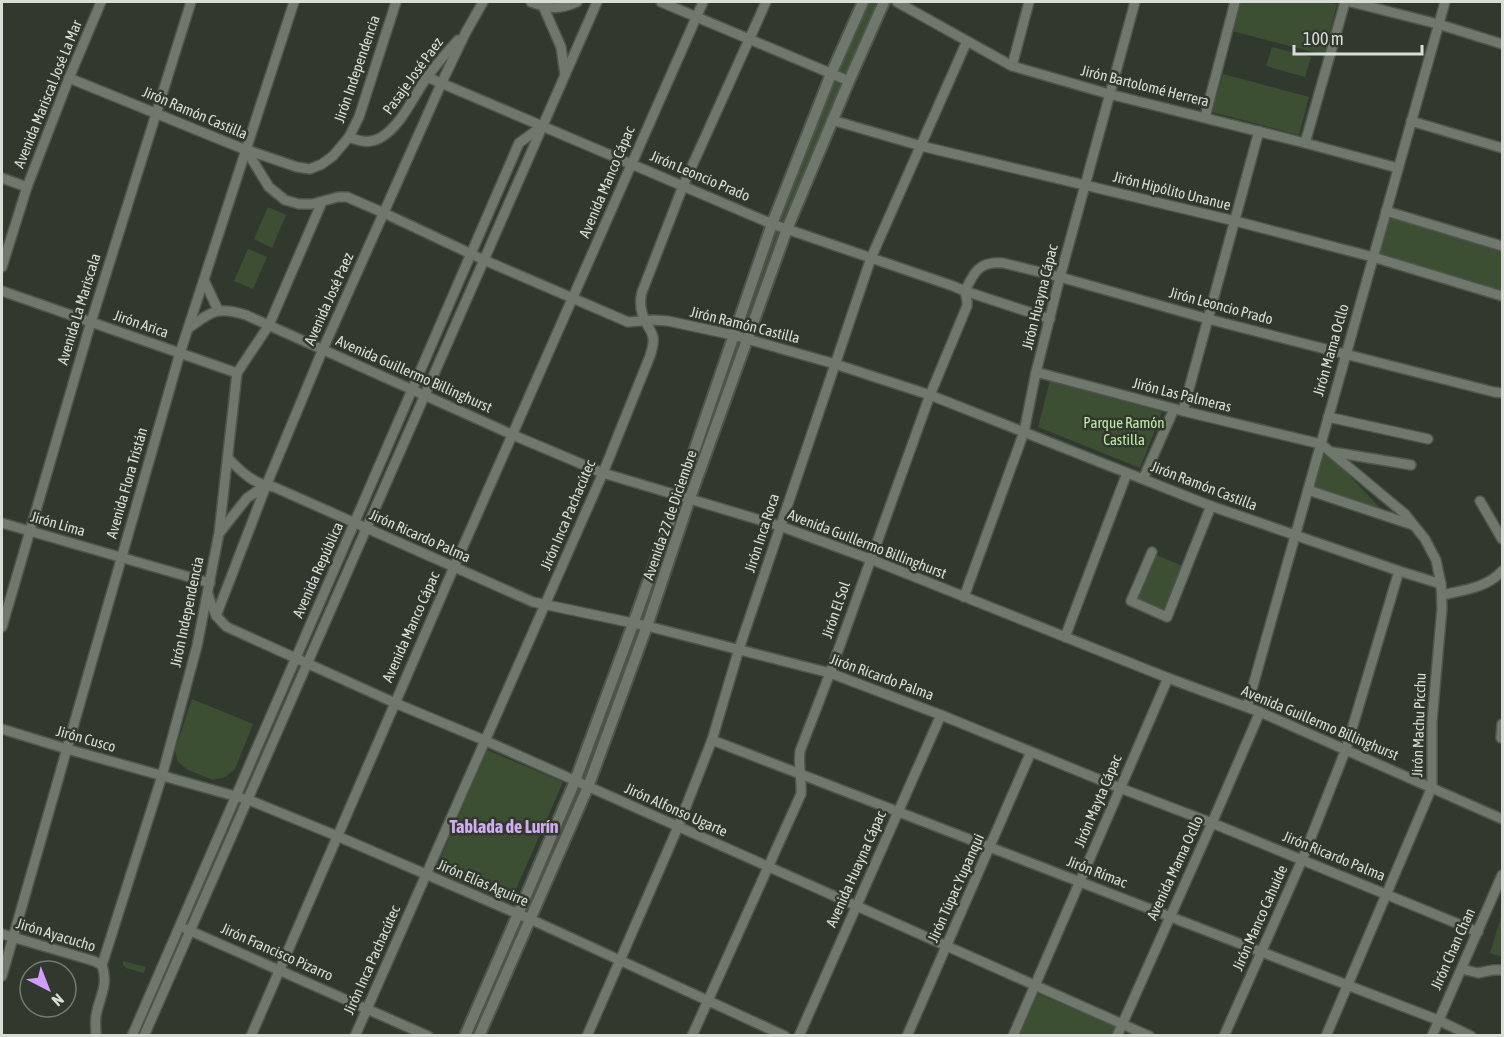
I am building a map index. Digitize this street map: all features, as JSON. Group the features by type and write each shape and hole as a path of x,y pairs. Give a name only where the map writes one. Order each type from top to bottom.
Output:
{"street":[{"name":"Avenida Mariscal José La Mar","path":"2,267 27,187 101,2"},
{"name":"Avenida La Mariscala","path":"2,627 91,322 192,2"},
{"name":"Avenida Flora Tristán","path":"2,976 180,353 294,2"},
{"name":"Jirón Independencia","path":"246,150 310,169 333,156 349,137 359,117 396,2"},
{"name":"Avenida José Paez","path":"216,616 266,486 323,349 442,82 483,2"},
{"path":"531,2 557,8 577,2"},
{"name":"Avenida República","path":"144,1035 597,2"},
{"path":"661,2 849,81"},
{"name":"Avenida Manco Cápac","path":"251,1035 703,2"},
{"name":"Jirón Inca Pachacútec","path":"355,1035 603,473 652,351 653,338 640,308 642,292 683,186 766,2"},
{"name":"Avenida 27 de Diciembre","path":"479,1035 588,787 647,626 733,335 772,224 831,74 863,2"},
{"name":"Avenida 27 de Diciembre","path":"465,1035 575,781 633,624 748,339 787,229 884,2"},
{"name":"Jirón Bartolomé Herrera","path":"897,2 1012,66 1109,94 1398,168"},
{"path":"1012,66 1029,2"},
{"name":"Jirón Huayna Cápac","path":"964,597 1024,432 1036,372 1060,277 1135,2"},
{"path":"1205,117 1235,2"},
{"path":"1305,143 1346,2"},
{"path":"1351,2 1438,24 1503,44"},
{"name":"Jirón Mama Ocllo","path":"1247,707 1445,2"},
{"path":"543,6 561,47 565,75"},
{"name":"Pasaje José Paez","path":"349,137 361,142 370,142 380,138 395,126 439,61 466,32"},
{"name":"Jirón Inca Roca","path":"587,1035 678,827 712,740 739,649 871,258 967,41"},
{"name":"Jirón Leoncio Prado","path":"427,77 772,224 1050,319"},
{"name":"Jirón Ramón Castilla","path":"69,78 246,150 264,181 285,200 299,204 312,204 347,197 484,260 628,322 668,321 733,335 835,364 930,395 1211,506 1441,584"},
{"name":"Jirón Hipólito Unanue","path":"832,120 921,146 1235,221 1373,257 1503,296"},
{"path":"1412,121 1503,148"},
{"name":"Avenida República","path":"132,1035 519,143 543,125"},
{"path":"1143,479 1178,410 1208,319 1259,131"},
{"path":"798,158 814,164"},
{"path":"2,178 27,187"},
{"name":"Jirón Independencia","path":"96,1035 96,1017 106,982 102,965 162,776 197,646 219,533 237,373 269,325 322,202"},
{"path":"1386,211 1503,246"},
{"name":"Jirón Leoncio Prado","path":"965,291 974,273 980,267 994,262 1060,277 1208,319 1503,393"},
{"path":"189,328 207,314 218,310 204,280"},
{"name":"Jirón Arica","path":"2,291 237,373"},
{"name":"Jirón El Sol","path":"692,1035 801,794 800,751 930,395 967,306 965,291"},
{"name":"Avenida Guillermo Billinghurst","path":"218,310 232,310 269,325 603,473 780,526 1260,712 1503,819"},
{"name":"Jirón Las Palmeras","path":"1036,372 1178,410 1321,444"},
{"path":"1328,417 1428,439"},
{"name":"Jirón Machu Picchu","path":"1321,444 1405,514 1425,539 1436,560 1442,595 1432,721 1432,787 1326,1035"},
{"path":"1331,452 1411,465"},
{"name":"Jirón Ricardo Palma","path":"228,458 250,479 274,487 532,602 647,626 830,673 1212,823 1478,932"},
{"path":"1065,637 1127,473"},
{"path":"219,533 247,498 266,486"},
{"path":"1308,490 1413,525"},
{"path":"1480,501 1503,539"},
{"path":"1152,552 1131,602 1167,617 1211,506"},
{"name":"Jirón Lima","path":"2,524 210,583"},
{"name":"Jirón Manco Cahuide","path":"1224,1035 1302,860 1346,749 1399,571"},
{"path":"1442,595 1482,586 1503,571"},
{"path":"208,594 216,616"},
{"name":"Jirón Alfonso Ugarte","path":"216,616 227,627 308,664 1149,1035"},
{"name":"Jirón Mayta Cápac","path":"1013,1035 1168,678"},
{"name":"Avenida Mama Ocllo","path":"1117,1035 1260,712"},
{"name":"Avenida Huayna Cápac","path":"800,1035 940,715"},
{"path":"1501,738 1503,724"},
{"name":"Jirón Cusco","path":"2,729 162,776"},
{"name":"Jirón Rímac","path":"712,740 1438,1020 1471,1035"},
{"name":"Jirón Túpac Yupanqui","path":"907,1035 1031,752"},
{"name":"Jirón Elías Aguirre","path":"162,776 249,800 337,836 519,914 785,1035"},
{"name":"Jirón Chan Chan","path":"1432,1035 1503,875"},
{"name":"Jirón Francisco Pizarro","path":"179,926 428,1035"},
{"name":"Jirón Ayacucho","path":"2,934 102,965"},
{"path":"1462,969 1478,973 1503,970"}],"green space":[{"path":"866,2 880,2 785,226 775,222"},
{"path":"1240,2 1337,4 1324,55 1232,31"},
{"path":"1272,47 1311,57 1305,77 1266,66"},
{"path":"1223,74 1309,97 1299,135 1212,112"},
{"path":"268,207 286,215 272,248 254,239"},
{"path":"1390,217 1502,251 1502,291 1379,256"},
{"path":"773,227 783,233 746,336 736,333"},
{"path":"248,249 267,257 253,289 234,281"},
{"path":"735,338 743,342 689,495 682,492"},
{"name":"Parque Ramón Castilla","path":"1050,381 1162,412 1140,468 1038,427"},
{"path":"1322,455 1331,456 1381,509 1314,488"},
{"path":"681,498 687,501 646,623 637,621"},
{"path":"1154,554 1185,567 1165,613 1134,600"},
{"path":"636,627 643,629 586,782 579,779"},
{"path":"192,699 253,724 235,769 225,777 213,780 188,770 178,762 175,750"},
{"path":"487,750 563,782 510,903 435,871"},
{"path":"577,784 583,788 529,915 523,912"},
{"path":"1502,914 1502,957 1490,953"},
{"path":"520,918 526,921 476,1035 468,1036"},
{"path":"123,961 146,967 144,973 126,968"},
{"path":"1038,994 1116,1027 1112,1035 1019,1036"}],"district":[{"name":"Tablada de Lurín","path":"504,827"}]}
